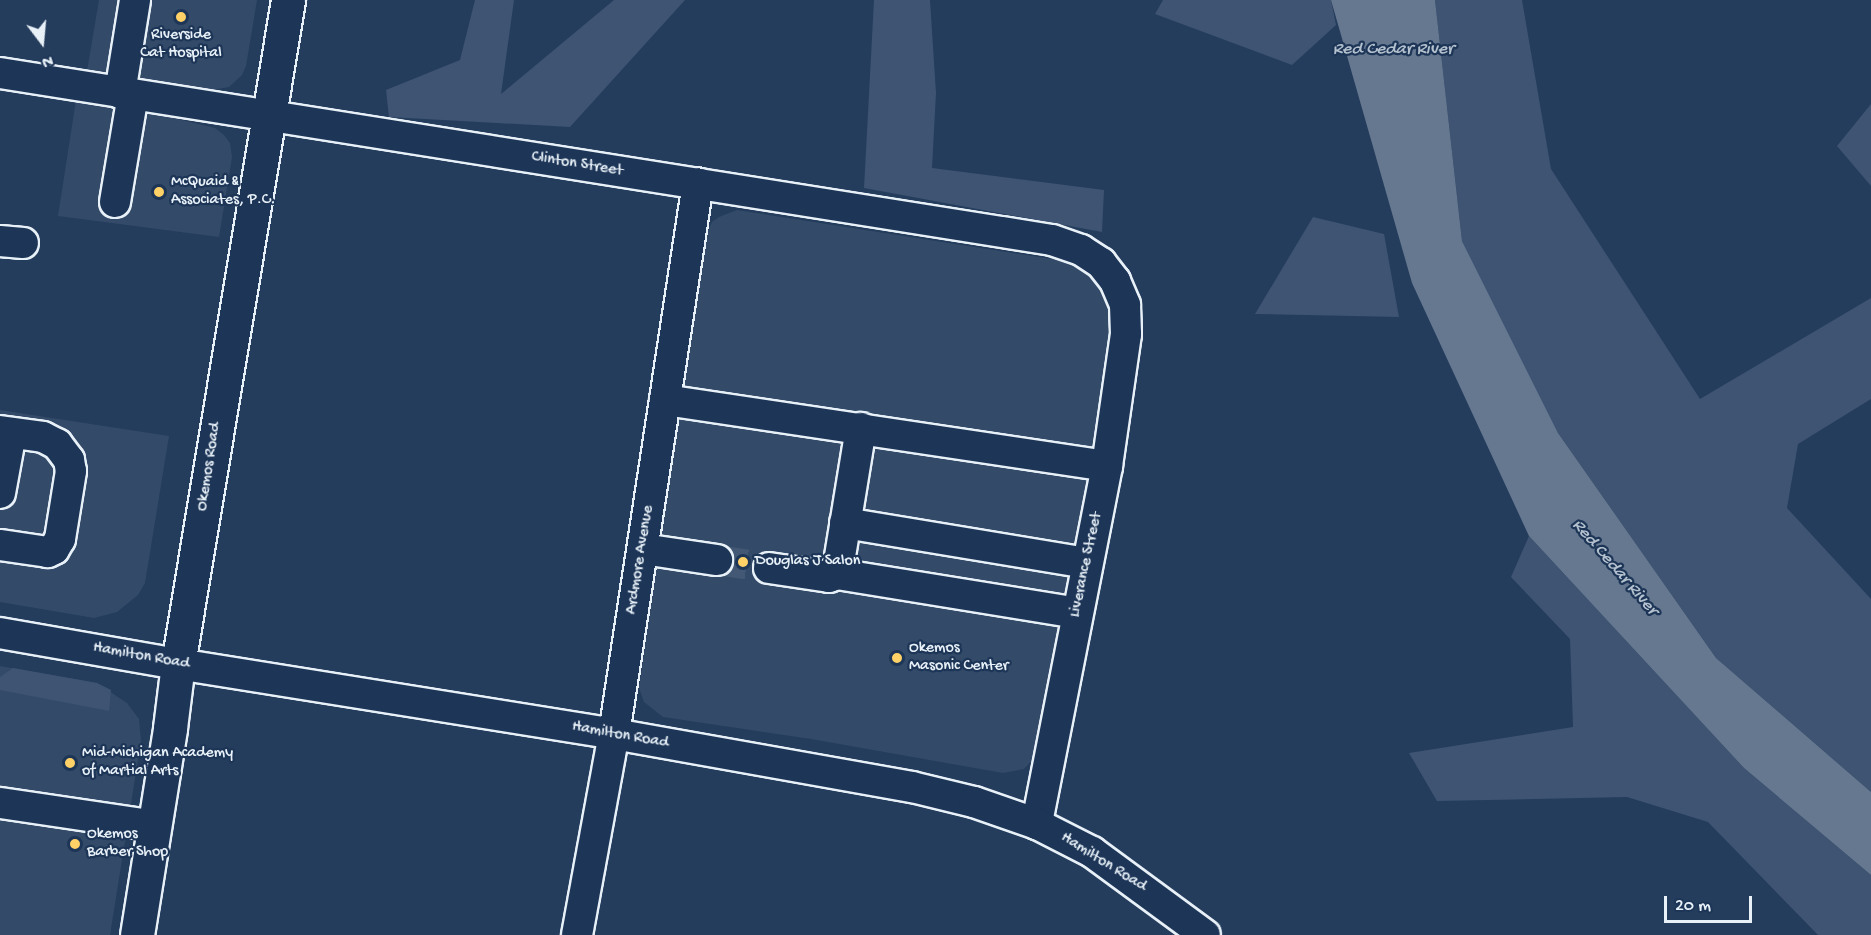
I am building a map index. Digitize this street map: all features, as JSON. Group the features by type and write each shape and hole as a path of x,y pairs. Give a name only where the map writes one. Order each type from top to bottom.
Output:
{"main road":[{"name":"Okemos Road","path":"137,935 155,826 177,664 288,0"}],"street":[{"path":"115,202 135,0"},
{"name":"Clinton Street","path":"0,73 1052,240 1081,250 1101,263 1114,281 1125,305"},
{"name":"Ardmore Avenue","path":"578,935 614,734 698,183"},
{"name":"Liverance Street","path":"1037,824 1107,466 1126,334 1125,305"},
{"path":"665,400 1107,466"},
{"path":"837,574 861,428"},
{"path":"0,493 5,432 43,437 57,444 69,460 71,471 60,539 54,549 48,552 0,545"},
{"path":"846,523 1087,563"},
{"path":"643,549 717,560"},
{"path":"769,568 829,577 837,574 1077,613"},
{"name":"Hamilton Road","path":"0,633 177,664 614,734 912,788 974,802 1037,824 1092,852 1205,935"},
{"path":"0,803 155,826"}],"shaded area":[{"path":"99,0 257,0 246,66 242,75 229,87 206,91 87,71"},
{"path":"475,0 514,0 501,94 614,0 685,0 570,127 389,117 386,90 460,60"},
{"path":"874,0 930,0 936,93 932,168 1104,190 1102,232 864,188"},
{"path":"1163,0 1331,0 1336,25 1292,65 1155,14"},
{"path":"1435,0 1522,0 1551,169 1700,399 1871,298 1871,399 1798,444 1787,508 1871,599 1871,792 1716,658 1558,433 1462,241"},
{"path":"76,100 157,114 215,128 224,135 230,143 232,157 219,237 58,216"},
{"path":"1871,104 1871,186 1837,146"},
{"path":"737,210 1071,262 1092,276 1107,297 1111,323 1105,385 1036,756 1024,769 1003,773 811,739 663,717 644,702 639,688 705,237 712,222"},
{"path":"1313,217 1384,234 1399,317 1255,314"},
{"path":"0,410 169,436 145,583 138,595 117,612 94,618 0,602"},
{"path":"1529,536 1744,768 1871,875 1871,935 1818,935 1708,822 1627,797 1437,801 1409,753 1573,727 1570,639 1511,577"},
{"path":"0,666 97,683 127,703 139,719 141,741 110,935 0,935"},
{"path":"13,668 97,683 111,690 109,711 0,690 0,677"}],"water":[{"name":"Red Cedar River","path":"1331,0 1435,0 1462,241 1558,433 1716,658 1871,792 1871,875 1744,768 1529,536 1412,283"}],"tunnel":[{"path":"717,560 769,568"}],"place":[{"name":"Riverside Cat Hospital","path":"181,17"},
{"name":"McQuaid & Associates, P.C.","path":"159,192"},
{"name":"Douglas J Salon","path":"743,562"},
{"name":"Okemos Masonic Center","path":"897,658"},
{"name":"Mid-Michigan Academy of Martial Arts","path":"70,763"},
{"name":"Okemos Barber Shop","path":"75,844"}]}
